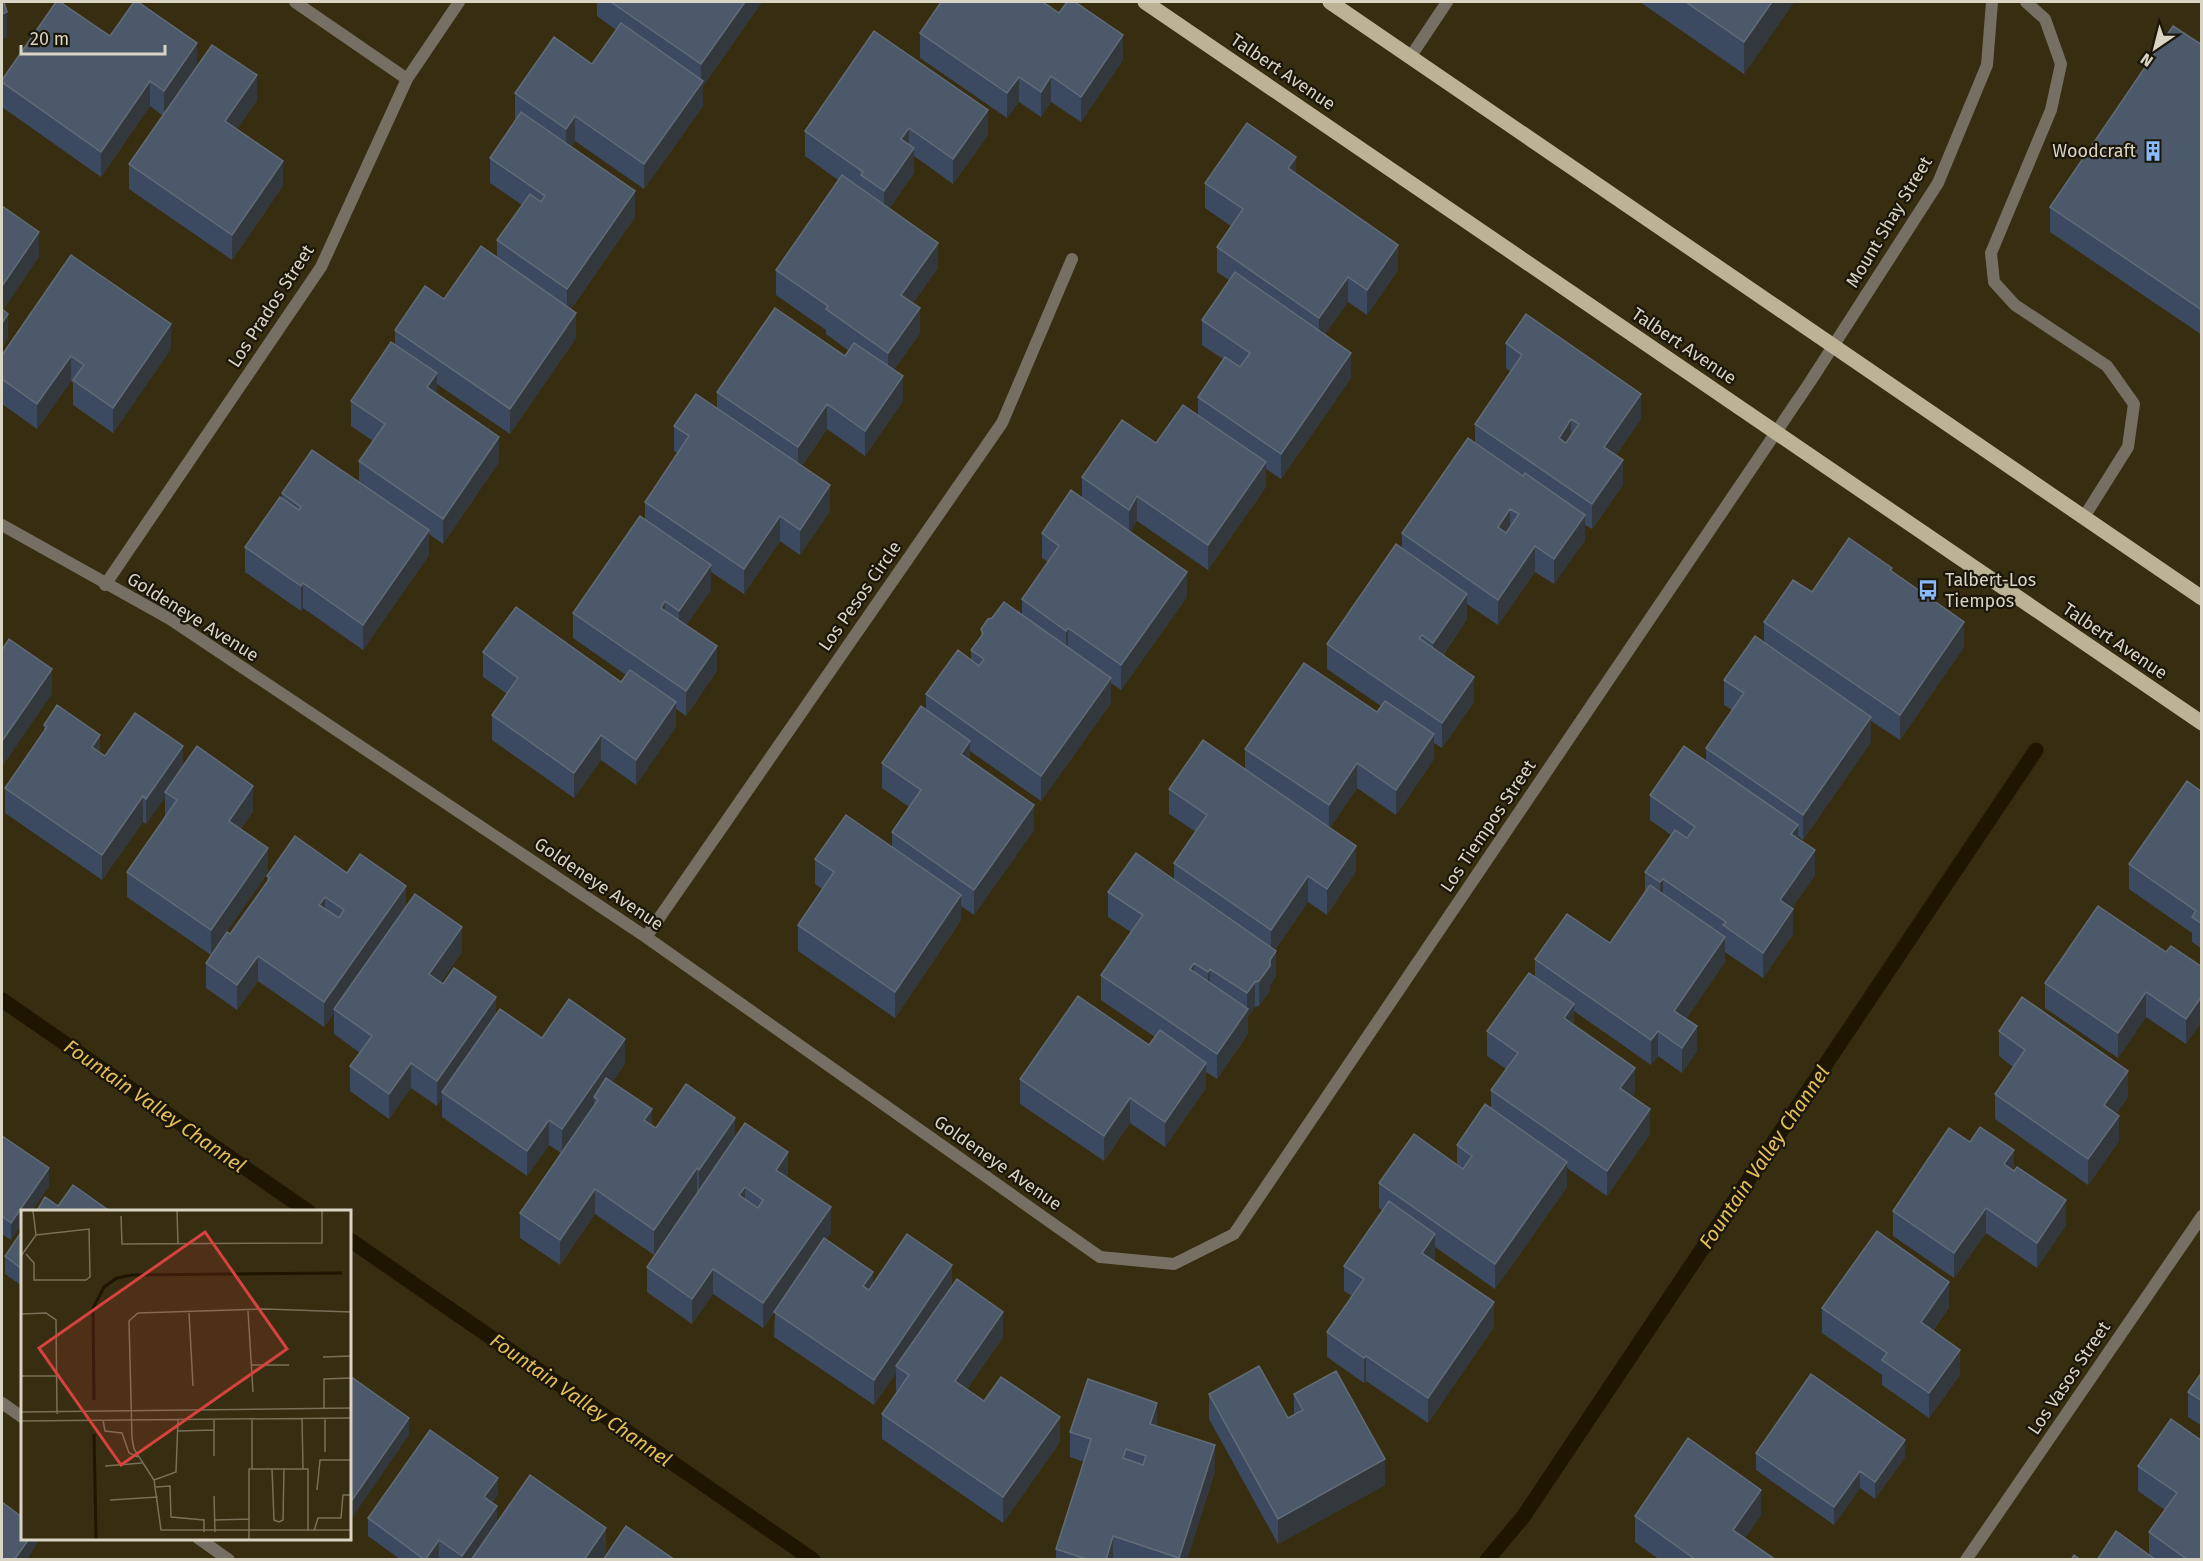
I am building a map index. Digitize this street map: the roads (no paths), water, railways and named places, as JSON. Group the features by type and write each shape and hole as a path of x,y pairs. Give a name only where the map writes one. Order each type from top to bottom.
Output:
{"main road":[{"name":"Talbert Avenue","path":"1145,2 2202,723"},
{"path":"1330,2 2202,598"}],"street":[{"path":"295,2 407,79"},
{"name":"Los Prados Street","path":"105,585 321,267 407,79 459,2"},
{"path":"1411,56 1447,2"},
{"name":"Mount Shay Street","path":"1810,382 1938,183 1987,65 1992,2"},
{"path":"2026,2 2045,19 2061,64 2051,110 1991,253 1994,282 2015,306 2107,366 2134,404 2128,447 2084,518"},
{"name":"Los Pesos Circle","path":"646,937 1002,423 1072,259"},
{"name":"Los Tiempos Street","path":"1173,1264 1234,1234 1810,382"},
{"name":"Goldeneye Avenue","path":"2,525 105,585 170,619 646,937 1100,1257 1173,1264"},
{"name":"Los Vasos Street","path":"1966,1560 2202,1216"},
{"path":"2,1403 21,1416"},
{"path":"199,1540 229,1560"}],"waterway":[{"name":"Fountain Valley Channel","path":"1487,1560 1523,1517 2036,750"},
{"name":"Fountain Valley Channel","path":"2,1000 306,1210"},
{"name":"Fountain Valley Channel","path":"351,1241 813,1560"}],"place":[{"name":"Woodcraft","path":"2153,151"},
{"name":"Talbert-Los Tiempos","path":"1928,590"}]}
